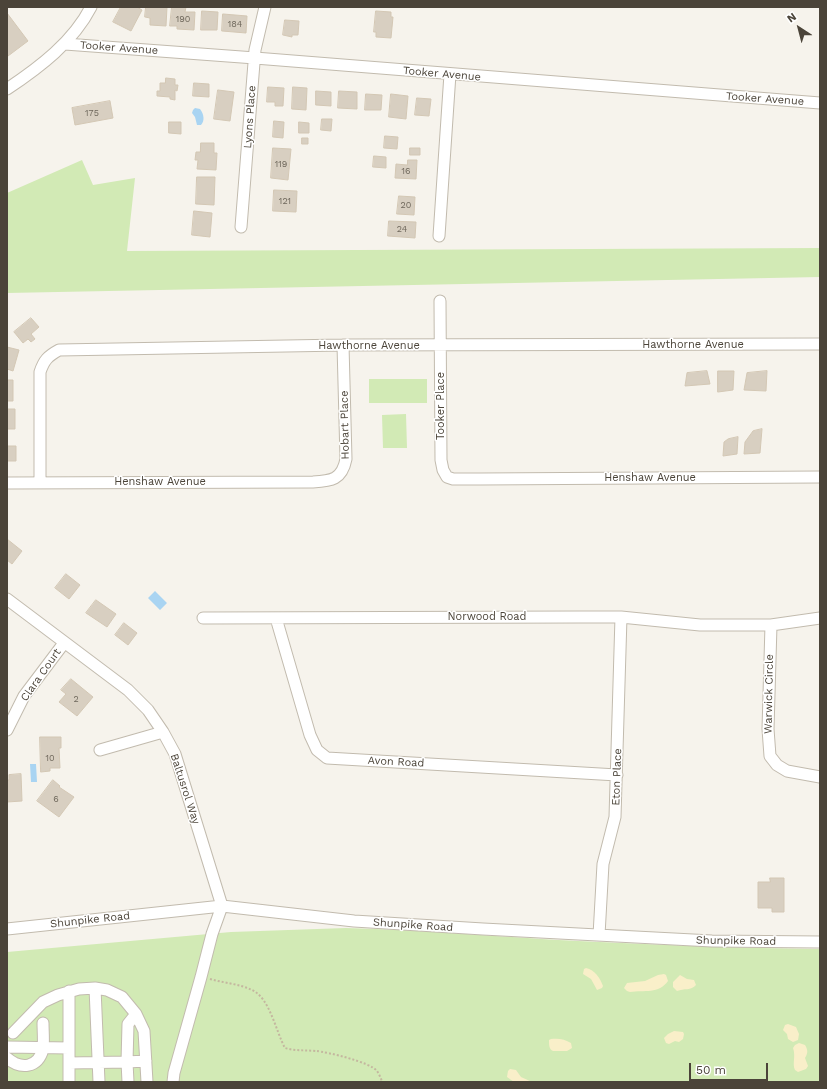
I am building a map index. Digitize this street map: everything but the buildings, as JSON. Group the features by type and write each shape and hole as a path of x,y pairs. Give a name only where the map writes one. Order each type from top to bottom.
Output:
{"street":[{"path":"7,89 65,44 75,33 92,7"},
{"name":"Lyons Place","path":"241,227 254,58 265,7"},
{"name":"Tooker Avenue","path":"65,44 820,103"},
{"path":"439,236 450,74"},
{"name":"Tooker Place","path":"440,301 441,460 443,470 447,477 453,479 480,480"},
{"name":"Hawthorne Avenue","path":"40,483 40,372 43,362 50,355 59,350 343,346 820,344"},
{"name":"Hobart Place","path":"312,482 330,480 338,477 345,468 343,346"},
{"name":"Henshaw Avenue","path":"480,480 820,477"},
{"name":"Henshaw Avenue","path":"7,484 312,482"},
{"name":"Baltusrol Way","path":"7,599 128,690 148,710 163,732 175,754 222,906"},
{"name":"Norwood Road","path":"203,618 621,617 700,625 771,625"},
{"name":"Eton Place","path":"599,935 603,864 615,817 621,617"},
{"name":"Avon Road","path":"276,618 310,735 317,750 327,758 617,775"},
{"path":"771,625 820,618"},
{"name":"Warwick Circle","path":"771,625 768,729 770,756 777,765 787,771 820,777"},
{"name":"Clara Court","path":"7,730 24,696 64,643"},
{"path":"100,750 163,732"},
{"path":"173,1082 212,934 222,906"},
{"name":"Shunpike Road","path":"7,929 222,906 354,921 483,929 712,941 820,942"},
{"path":"94,988 99,1082"},
{"path":"69,1048 9,1047 10,1030 43,1002 58,995 79,989 94,988 107,990 122,997 136,1014 144,1031 147,1082"},
{"path":"69,1082 70,991"},
{"path":"128,1082 128,1024 136,1014"},
{"path":"7,1058 11,1062 24,1066 32,1065 39,1058 43,1048 43,1024"},
{"path":"69,1063 146,1061"}],"path":[{"path":"201,977 252,990 258,994 267,1006 285,1048 295,1051 317,1051 339,1055 367,1064 376,1070 382,1082"}],"green space":[{"path":"82,160 93,185 135,178 127,251 820,248 820,277 7,293 7,193"},
{"path":"369,379 427,379 427,403 369,403"},
{"path":"406,414 407,448 383,448 382,415"},
{"path":"346,928 639,944 820,949 820,1082 7,1082 7,952 231,932"}],"sand":[{"path":"586,968 597,975 603,986 602,988 597,990 591,979 583,974 584,969"},
{"path":"664,974 666,975 668,981 656,990 630,992 624,988 627,983 645,981"},
{"path":"680,975 687,979 694,980 696,985 690,989 677,991 673,987 673,982"},
{"path":"788,1024 796,1027 799,1034 798,1040 793,1042 788,1039 787,1034 783,1030 785,1025"},
{"path":"674,1031 683,1032 683,1039 679,1042 675,1041 669,1044 666,1043 664,1038"},
{"path":"559,1039 571,1043 572,1048 567,1051 553,1051 549,1045 549,1040"},
{"path":"799,1043 805,1045 807,1048 805,1058 808,1066 806,1069 798,1072 794,1068 793,1048"},
{"path":"510,1069 516,1070 521,1077 532,1082 514,1082 507,1077"}],"water":[{"path":"195,108 200,109 204,117 201,125 197,125 195,117 192,113"},
{"path":"155,591 167,603 160,610 148,598"},
{"path":"30,764 36,764 37,782 31,782"}]}
